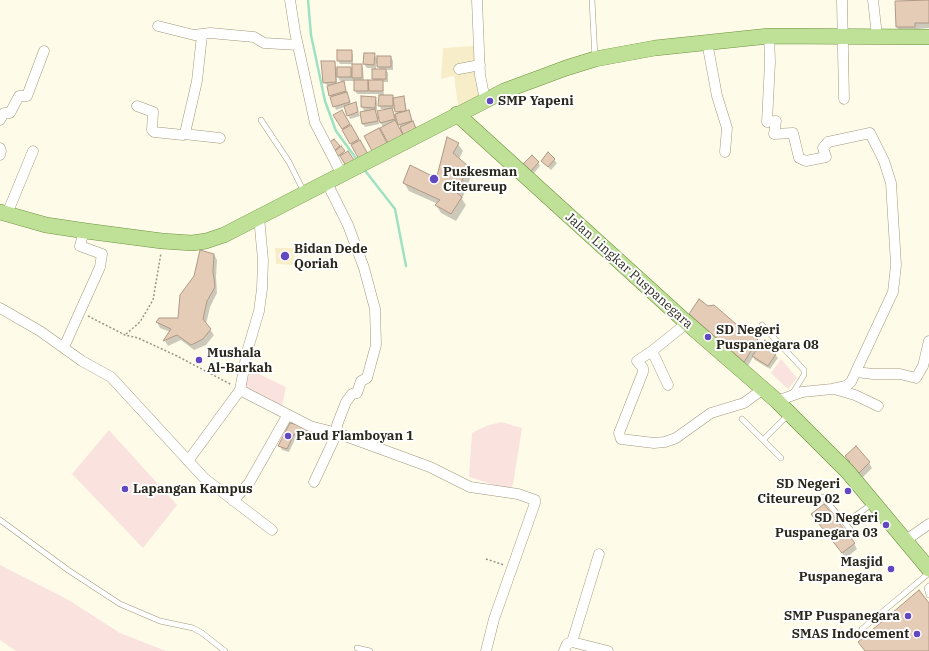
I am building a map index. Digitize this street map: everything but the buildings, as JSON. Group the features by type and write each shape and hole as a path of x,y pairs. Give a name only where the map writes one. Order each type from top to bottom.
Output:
{"main road":[{"path":"3,213 46,225 86,231 162,241 192,243 206,241 224,235 485,100 527,81 596,59 707,42 768,36 929,36"},
{"name":"Jalan Lingkar Puspanegara","path":"457,114 687,323 790,413 848,472 929,569"}],"street":[{"path":"290,0 298,45 316,124 344,172"},
{"path":"477,0 480,65 485,100"},
{"path":"842,0 844,99"},
{"path":"873,0 877,36"},
{"path":"158,26 185,34 202,35 210,33 254,37 264,43 298,45"},
{"path":"184,134 197,81 202,35"},
{"path":"768,36 770,62 767,122 776,121 774,134 793,133 799,158 806,160 826,157 823,148 828,142 870,133 888,173 892,192 896,265 893,292 851,382 846,386 832,389 813,389 791,395 777,401"},
{"path":"707,42 717,96 727,128 725,152"},
{"path":"0,120 4,113 10,113 20,96 27,96 44,51"},
{"path":"459,69 480,65"},
{"path":"137,106 153,112 152,130 154,132 220,138"},
{"path":"0,148 0,154"},
{"path":"3,213 33,151"},
{"path":"314,482 337,433 337,425 346,402 352,394 356,393 361,381 366,378 376,345 375,309 364,268 348,224 326,181"},
{"path":"188,461 240,390 247,352 259,312 262,290 262,260 259,216"},
{"path":"64,347 81,313 100,267 102,256 101,253 80,247 82,238 86,231"},
{"path":"0,308 64,347 82,361 110,378 204,478 272,530"},
{"path":"687,323 652,351 637,360 643,372 619,432 619,438 654,443 665,442 676,438 716,411 744,403 763,389"},
{"path":"856,372 873,374 900,374 916,378 923,366 929,341"},
{"path":"652,351 668,385"},
{"path":"832,389 855,395 878,406"},
{"path":"240,390 287,416 310,426 337,433 430,467 474,488 518,494 533,498 535,503 494,619 486,651"},
{"path":"233,501 249,483 287,416"},
{"path":"906,540 929,524"},
{"path":"572,642 599,554"},
{"path":"564,651 567,644 572,642 608,651"}],"lane":[{"path":"592,0 596,59"},
{"path":"261,120 289,162 305,193"},
{"path":"762,325 804,370 804,375 791,395"},
{"path":"763,440 790,413"},
{"path":"742,419 781,458"},
{"path":"823,496 854,534"},
{"path":"846,523 874,502"},
{"path":"0,520 74,574 120,604 160,621 193,628 225,651"},
{"path":"862,629 929,573"},
{"path":"929,586 927,588 929,595"},
{"path":"357,648 370,651"}],"path":[{"path":"124,335 140,322 153,300 162,241"},
{"path":"81,313 124,335 138,338 164,350 240,390"},
{"path":"486,559 512,567"}],"shaded area":[{"path":"474,46 480,93 479,98 458,106 454,76 441,79 443,48"},
{"name":"Bidan Dede Qoriah","path":"275,248 294,248 296,265 276,264"},
{"path":"781,359 797,378 788,389 771,373"},
{"path":"250,370 286,387 282,407 245,389"},
{"path":"501,422 522,428 513,484 510,490 469,477 472,433 486,426"},
{"name":"Lapangan Kampus","path":"109,430 177,505 143,548 72,474"},
{"path":"0,565 67,599 120,633 166,651 16,651 0,640"}],"waterway":[{"path":"308,0 311,35 325,101 336,131 358,161"},
{"path":"363,168 395,209 406,266"}],"place":[{"name":"SMP Yapeni","path":"490,101"},
{"name":"Puskesman Citeureup","path":"434,179"},
{"name":"Bidan Dede Qoriah","path":"285,256"},
{"name":"SD Negeri Puspanegara 08","path":"708,337"},
{"name":"Mushala Al-Barkah","path":"199,360"},
{"name":"Paud Flamboyan 1","path":"288,436"},
{"name":"Lapangan Kampus","path":"125,489"},
{"name":"SD Negeri Citeureup 02","path":"848,491"},
{"name":"SD Negeri Puspanegara 03","path":"886,525"},
{"name":"Masjid Puspanegara","path":"891,569"},
{"name":"SMP Puspanegara","path":"908,616"},
{"name":"SMAS Indocement","path":"917,634"}]}
